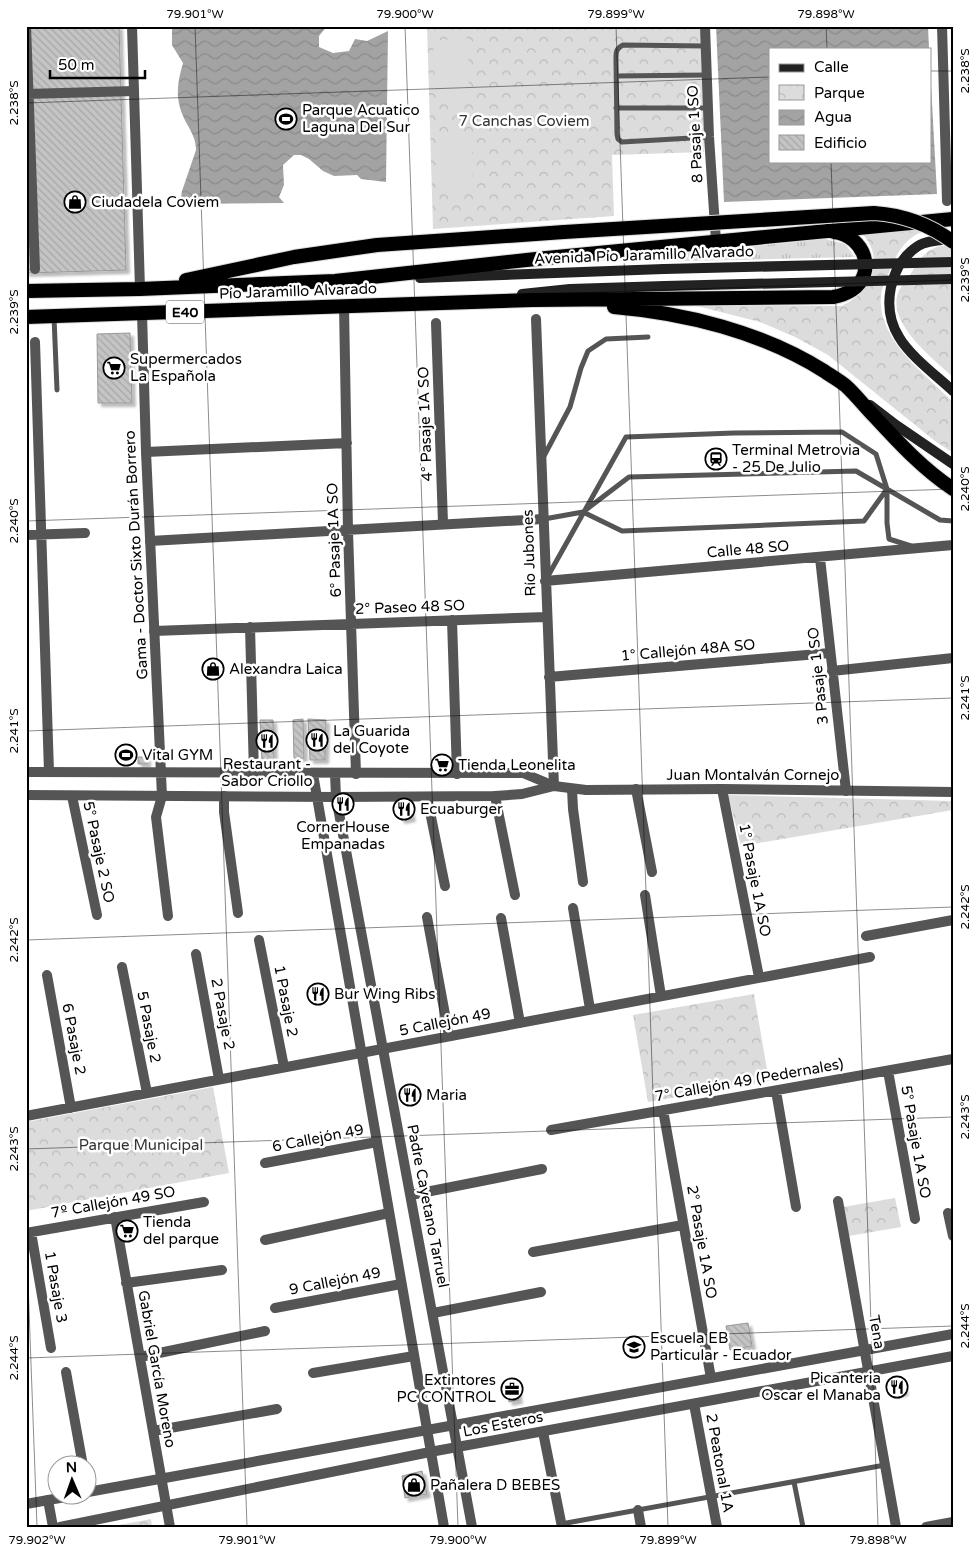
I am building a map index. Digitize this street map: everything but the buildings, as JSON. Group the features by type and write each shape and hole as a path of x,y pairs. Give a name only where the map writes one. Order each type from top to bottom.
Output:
{"highway":[{"path":"156,288 294,257 377,245 874,212 912,220 953,240"},
{"name":"Pío Jaramillo Alvarado","path":"26,291 140,289 335,281 824,230 953,219"},
{"path":"533,300 833,298 852,290 858,284 865,269 864,258 858,242 841,233 824,230"},
{"name":"Pío Jaramillo Alvarado","path":"26,317 533,300"},
{"path":"533,300 637,309 700,322 732,331 790,352 846,386 916,460 953,489"}],"main road":[{"path":"953,240 934,241 920,245 904,258 895,274 889,296 892,325 900,340 953,391"},
{"name":"Avenida Pío Jaramillo Alvarado","path":"335,281 664,269 953,262"},
{"name":"Avenida Pío Jaramillo Alvarado","path":"452,303 570,289 953,278"},
{"path":"846,386 896,425 953,464"}],"street":[{"path":"26,26 35,269"},
{"path":"132,26 140,289"},
{"name":"8 Pasaje 1 SO","path":"705,26 709,137 716,241"},
{"path":"942,26 947,201"},
{"path":"28,94 134,91"},
{"name":"6° Pasaje 1A SO","path":"344,306 348,531 356,774"},
{"name":"Gama - Doctor Sixto Durán Borrero","path":"142,313 146,452 162,796 156,817 168,916"},
{"name":"Río Jubones","path":"536,319 554,786"},
{"name":"4° Pasaje 1A SO","path":"436,323 443,523"},
{"path":"35,342 49,772"},
{"path":"146,452 346,443"},
{"path":"150,541 348,531 443,523 543,519"},
{"path":"26,536 85,533"},
{"name":"Calle 48 SO","path":"545,581 953,545"},
{"name":"3 Pasaje 1 SO","path":"820,558 846,791"},
{"name":"2° Paseo 48 SO","path":"154,631 546,617"},
{"path":"452,620 456,774"},
{"path":"250,627 254,773"},
{"name":"1° Callejón 48A SO","path":"549,677 830,652"},
{"path":"832,671 953,658"},
{"name":"Juan Montalván Cornejo","path":"26,772 523,774 554,786 572,789 953,792"},
{"path":"313,774 444,1527"},
{"name":"Padre Cayetano Tarruel","path":"335,774 336,797 459,1448 472,1527"},
{"name":"Juan Montalván Cornejo","path":"26,796 495,796 522,794 554,786"},
{"path":"572,789 572,809 583,882"},
{"path":"636,789 652,872"},
{"name":"1° Pasaje 1A SO","path":"722,789 759,977"},
{"name":"5° Pasaje 2 SO","path":"72,796 97,915"},
{"path":"224,796 224,812 238,912"},
{"path":"495,796 515,895"},
{"path":"427,797 445,886"},
{"path":"645,895 661,996"},
{"path":"573,908 590,1009"},
{"path":"428,917 449,1036"},
{"path":"501,918 520,1023"},
{"path":"866,936 953,920"},
{"name":"1 Pasaje 2","path":"259,940 284,1067"},
{"name":"2 Pasaje 2","path":"196,954 219,1080"},
{"name":"5 Callejón 49","path":"26,1116 870,957"},
{"name":"5 Pasaje 2","path":"122,967 147,1093"},
{"name":"6 Pasaje 2","path":"46,976 71,1108"},
{"name":"7° Callejón 49 (Pedernales)","path":"551,1130 953,1059"},
{"name":"5° Pasaje 1A SO","path":"888,1071 915,1219"},
{"path":"776,1091 796,1208"},
{"name":"2° Pasaje 1A SO","path":"663,1110 712,1378"},
{"name":"6 Callejón 49","path":"265,1164 377,1142"},
{"path":"411,1195 542,1169"},
{"name":"Tena","path":"838,1201 896,1527"},
{"name":"7º Callejón 49 SO","path":"29,1232 204,1202"},
{"path":"264,1240 389,1213"},
{"path":"948,1214 953,1236"},
{"name":"Gabriel García Moreno","path":"115,1218 170,1527"},
{"path":"534,1252 683,1225"},
{"name":"1 Pasaje 3","path":"29,1232 51,1348"},
{"path":"126,1283 222,1270"},
{"name":"9 Callejón 49","path":"275,1308 401,1284"},
{"path":"433,1313 540,1292"},
{"path":"140,1357 265,1331"},
{"name":"Los Esteros","path":"98,1488 427,1431 953,1334"},
{"path":"313,1373 414,1356"},
{"name":"Los Esteros","path":"60,1527 430,1452 953,1356"},
{"path":"66,1372 81,1456"},
{"name":"2 Peatonal 1A","path":"694,1404 716,1527"},
{"path":"153,1431 277,1409"},
{"path":"543,1432 562,1525"},
{"path":"26,1504 48,1500"},
{"path":"49,1506 53,1527"},
{"path":"638,1510 641,1527"},
{"path":"926,1527 953,1522"}],"lane":[{"path":"706,46 623,45 616,51 616,108 617,134 618,139 622,142 709,137"},
{"path":"616,76 707,75"},
{"path":"616,108 708,108"},
{"path":"54,316 57,390"},
{"path":"541,460 570,407 588,350 606,339 648,336"},
{"path":"545,581 626,437 842,432 876,454 887,489 889,539 915,548"},
{"path":"543,519 583,512 629,477 856,471 940,520 953,521"},
{"path":"583,512 622,531 864,521 887,489"},
{"path":"562,1525 885,1465"},
{"path":"794,1482 803,1527"}],"green space":[{"name":"7 Canchas Coviem","path":"427,26 701,26 704,152 612,155 614,216 433,229"},
{"path":"468,38 469,98 436,100 433,41"},
{"path":"472,131 473,192 440,194 437,134"},
{"path":"937,226 914,236 899,251 881,295 882,311 886,326 894,341 917,367 953,402 953,453 935,441 828,355 795,337 760,322 693,305 841,306 850,302 864,289 872,273 874,264 873,254 869,243 861,232"},
{"path":"825,239 845,244 855,257 647,262 646,257"},
{"path":"953,245 953,377 914,340 899,317 896,305 899,290 925,254 938,247"},
{"path":"728,795 953,801 953,810 741,846"},
{"path":"754,994 769,1081 648,1102 633,1015"},
{"name":"Parque Municipal","path":"213,1087 229,1173 26,1211 26,1122"},
{"path":"895,1198 901,1227 849,1236 843,1207"},
{"path":"151,1519 152,1527 109,1527"}],"water":[{"name":"Parque Acuatico Laguna Del Sur","path":"172,26 327,26 319,36 319,47 333,53 349,51 355,39 367,41 388,31 386,182 361,179 357,175 334,176 323,171 309,159 301,155 294,155 283,165 284,185 279,197 284,203 180,204 182,191 196,150 193,137 180,109 178,87 183,63 172,45"},
{"path":"716,26 928,26 929,48 769,48 769,162 932,162 932,103 937,194 724,202"}],"place":[{"name":"Parque Acuatico Laguna Del Sur","path":"286,119"},
{"name":"Ciudadela Coviem","path":"75,202"},
{"name":"Supermercados La Española","path":"114,368"},
{"name":"Terminal Metrovia - 25 De Julio","path":"716,459"},
{"name":"Alexandra Laica","path":"213,669"},
{"name":"La Guarida del Coyote","path":"317,740"},
{"name":"Restaurant - Sabor Criollo","path":"267,741"},
{"name":"Vital GYM","path":"126,755"},
{"name":"Tienda Leonelita","path":"442,765"},
{"name":"CornerHouse Empanadas","path":"343,804"},
{"name":"Ecuaburger","path":"404,809"},
{"name":"Bur Wing Ribs","path":"318,994"},
{"name":"Maria","path":"410,1095"},
{"name":"Tienda del parque","path":"127,1231"},
{"name":"Escuela EB Particular - Ecuador","path":"634,1347"},
{"name":"Picanteria Oscar el Manaba","path":"897,1387"},
{"name":"Extintores PC CONTROL","path":"512,1389"},
{"name":"Pañalera D BEBES","path":"414,1485"}]}
